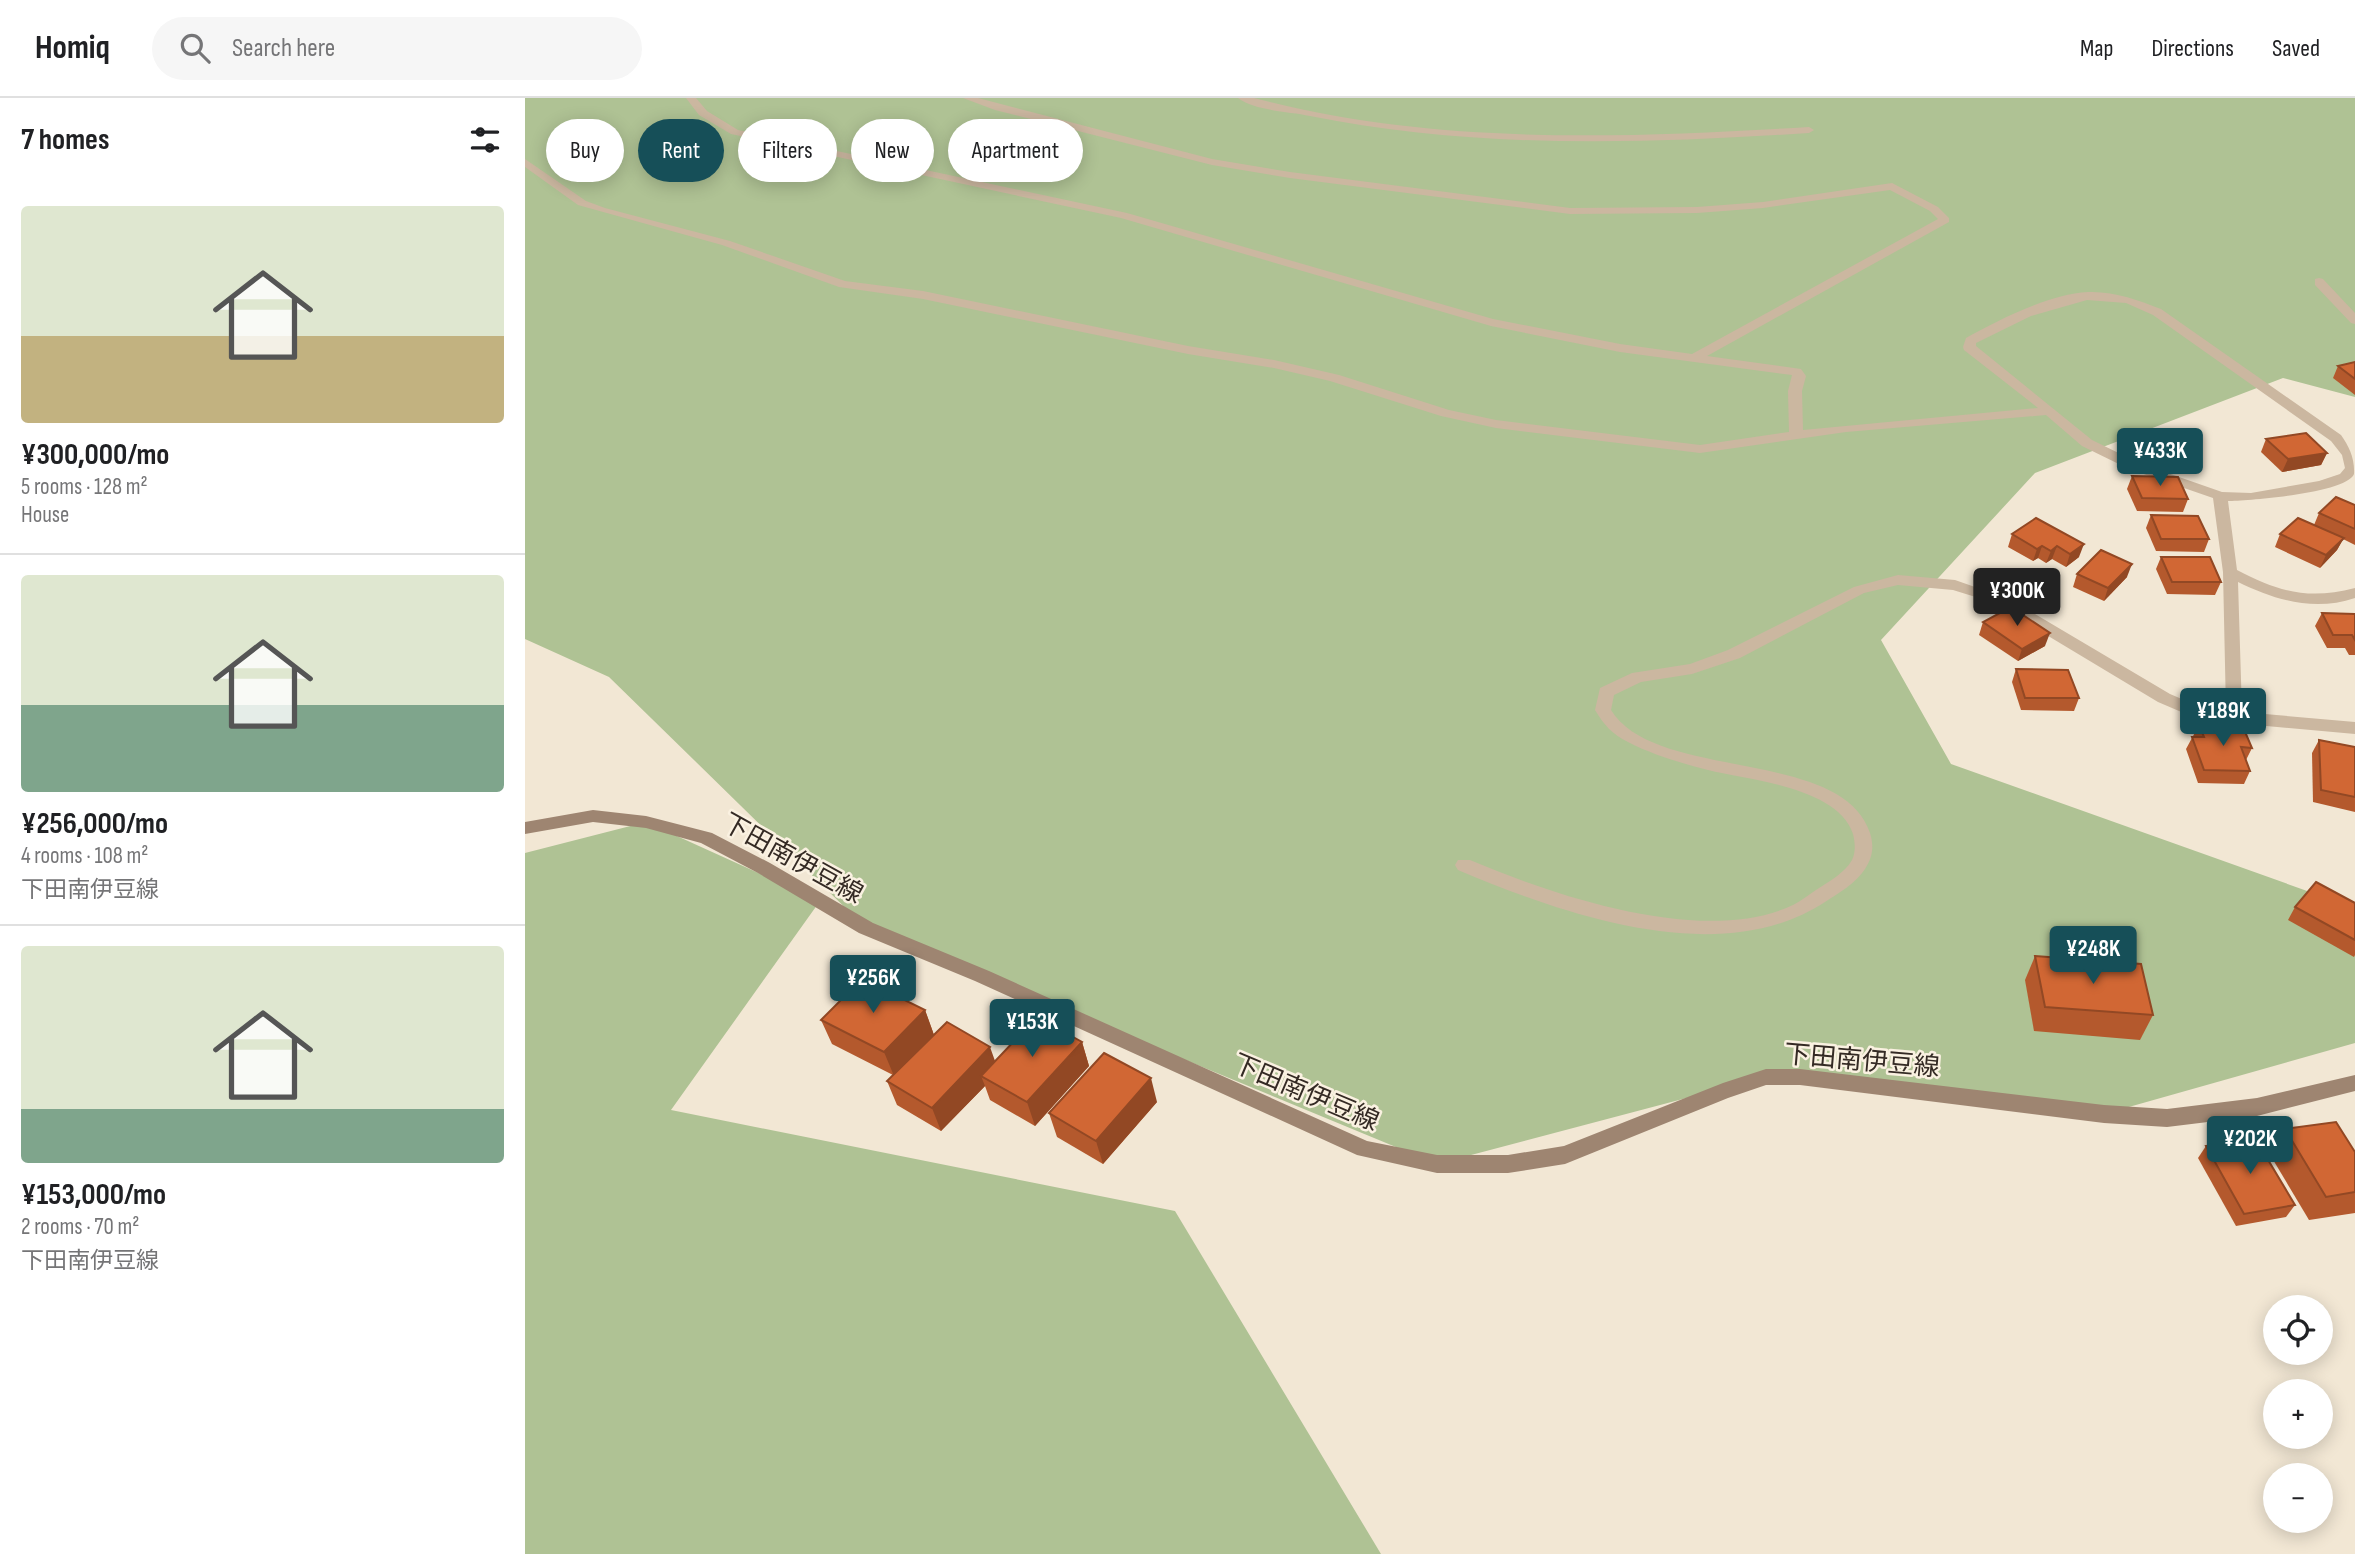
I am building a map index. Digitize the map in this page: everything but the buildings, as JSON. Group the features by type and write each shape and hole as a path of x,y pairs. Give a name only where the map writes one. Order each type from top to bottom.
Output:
{"main road":[{"name":"下田南伊豆線","path":"525,828 593,816 646,822 706,838 764,868 866,928 982,976 1364,1149 1437,1164 1508,1164 1565,1155 1723,1091 1766,1077 1800,1077 2104,1114 2167,1118 2257,1107 2355,1083"}],"street":[{"path":"691,98 703,113 735,132 1123,215 1491,322 1620,348 1796,372 1799,376 1795,391 1796,434"},
{"path":"968,98 1212,162 1290,175 1570,211 1697,210 1763,205 1892,186 1934,209 1945,220 1692,359"},
{"path":"1243,98 1347,120 1444,134 1563,139 1677,139 1809,130"},
{"path":"525,162 582,203 592,207 726,243 843,284 923,295 1188,350 1274,364 1334,378 1446,412 1496,424 1700,449 1796,434 2048,411"},
{"path":"2319,282 2355,320"},
{"path":"2106,296 2143,305 2190,333 2336,438 2349,455 2352,468 2345,477 2322,485 2251,497 2220,496 2112,457 2087,443 2048,411 2031,395 1975,354 1969,347 1970,341 1986,331 2066,300 2106,296"},
{"path":"2220,496 2230,572 2234,717"},
{"path":"2230,572 2281,595 2302,599 2332,599 2355,593"},
{"path":"1464,865 1510,885 1570,904 1632,920 1679,926 1739,925 1769,920 1798,910 1830,890 1862,859 1864,837 1853,814 1827,796 1794,784 1707,764 1650,744 1614,727 1603,710 1606,692 1638,677 1692,669 1734,654 1859,590 1898,580 1955,585 1987,596 2025,615 2164,698 2192,710 2234,717 2355,728"}],"green space":[{"path":"525,98 2355,98 2355,397 2283,378 2035,473 1881,640 1951,764 2355,908 2355,1043 2104,1114 1766,1077 1437,1164 866,928 609,677 525,639"},
{"path":"646,822 820,901 671,1110 1175,1211 1381,1554 525,1554 525,853"}]}
